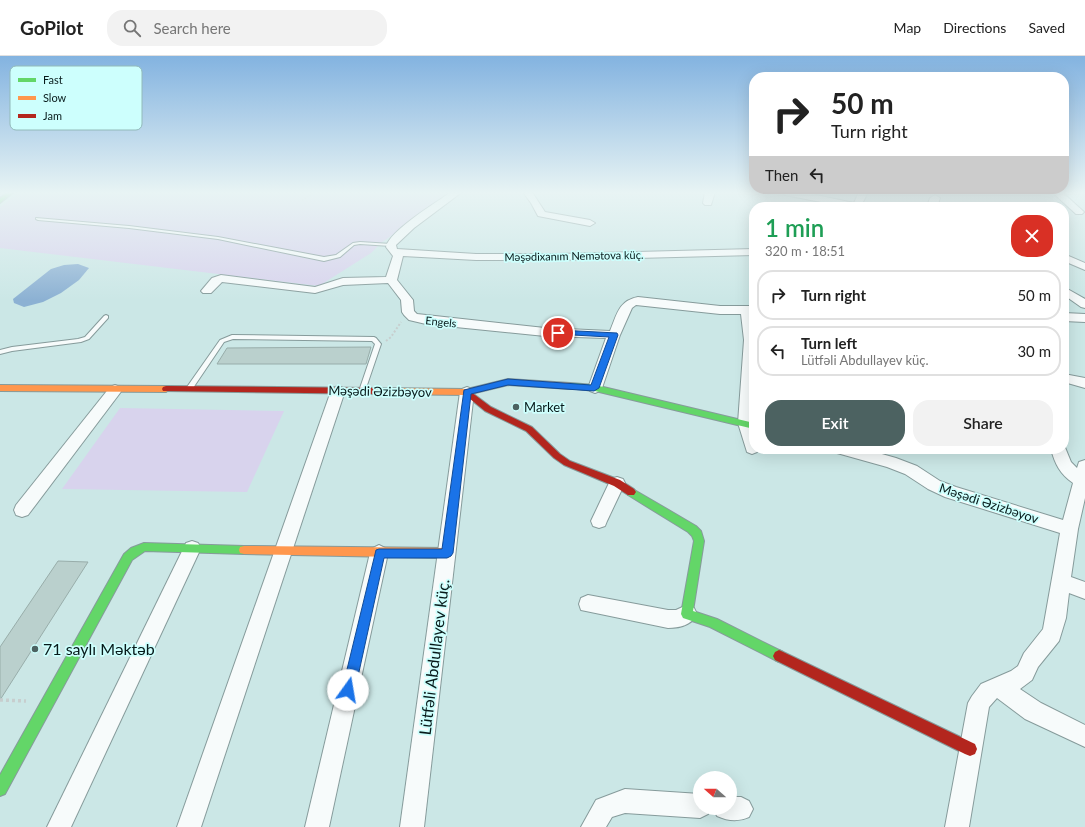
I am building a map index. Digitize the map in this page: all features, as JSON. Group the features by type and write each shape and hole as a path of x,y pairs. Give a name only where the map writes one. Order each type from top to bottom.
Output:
{"street":[{"path":"207,291 216,280 221,278 315,290 321,290 328,286 340,283 391,280 398,256 393,248 394,240 407,228"},
{"name":"Məşədixanım Nemətova küç.","path":"393,248 476,257 550,257 749,252"},
{"path":"1069,259 1085,267"},
{"name":"Engels","path":"391,280 407,300 408,312 417,319 546,332 614,335"},
{"path":"1069,293 1085,304"},
{"path":"594,388 614,335 627,306 632,302 638,301 720,310 749,310"},
{"path":"1069,317 1085,318"},
{"path":"1069,379 1085,384"},
{"name":"Məşədi Əzizbəyov","path":"0,388 467,392 508,382 594,388 749,424"},
{"path":"22,510 115,390"},
{"path":"189,827 338,391"},
{"path":"467,392 488,409 529,429 557,456 567,463 617,483 692,529 697,534 699,541 687,614"},
{"name":"Lütfəli Abdullayev küç.","path":"412,827 467,392"},
{"name":"Məşədi Əzizbəyov","path":"860,454 911,470 934,485 951,492 1069,529"},
{"path":"957,827 979,703 988,691 1018,679 1025,673 1031,660 1052,634 1056,618 1069,529 1083,473 1066,470 1060,454"},
{"path":"599,521 617,483"},
{"path":"0,789 128,557 135,551 144,547 379,553 447,553"},
{"path":"59,827 192,548"},
{"path":"317,827 379,553"},
{"path":"1061,581 1085,591"},
{"path":"588,604 609,606 668,619 677,619 687,614 713,623 970,749"},
{"path":"1000,687 1034,711 1085,736"},
{"path":"593,827 604,808 625,801 693,806"}],"lane":[{"path":"137,228 218,238 324,259 338,256 353,244 360,243 393,248"},
{"path":"0,352 12,349 79,341 87,338 106,318"},
{"path":"189,389 222,341 232,337 374,339 378,344 362,391"}],"path":[{"path":"378,344 388,340 410,314"}],"shaded area":[{"path":"0,228 402,228 381,243 371,253 319,286 0,248"},
{"path":"120,408 284,411 247,492 62,489"}],"water":[{"path":"78,264 89,268 79,280 61,293 43,302 24,307 14,303 13,299 51,269 64,265"}],"building":[{"path":"371,347 366,364 217,364 227,348"},
{"path":"58,561 88,562 0,700 0,647"}],"traffic: fast":[{"path":"570,386 595,388 749,425"},
{"path":"631,492 692,529 697,534 699,541 687,614 713,623 779,656"},
{"path":"0,789 128,557 135,551 144,547 244,550"}],"traffic: slow":[{"path":"375,391 467,392 508,382 570,386"},
{"path":"0,388 166,389"},
{"path":"244,550 447,553"}],"traffic: jam":[{"path":"166,389 375,391"},
{"path":"467,392 488,409 529,429 557,456 567,463 617,483 631,492"},
{"path":"779,656 970,749"}],"place":[{"name":"Market","path":"516,407"},
{"name":"71 saylı Məktəb","path":"35,649"}],"route":[{"path":"348,690 379,553 447,553 467,392 508,382 594,388 614,335 558,333"}]}
